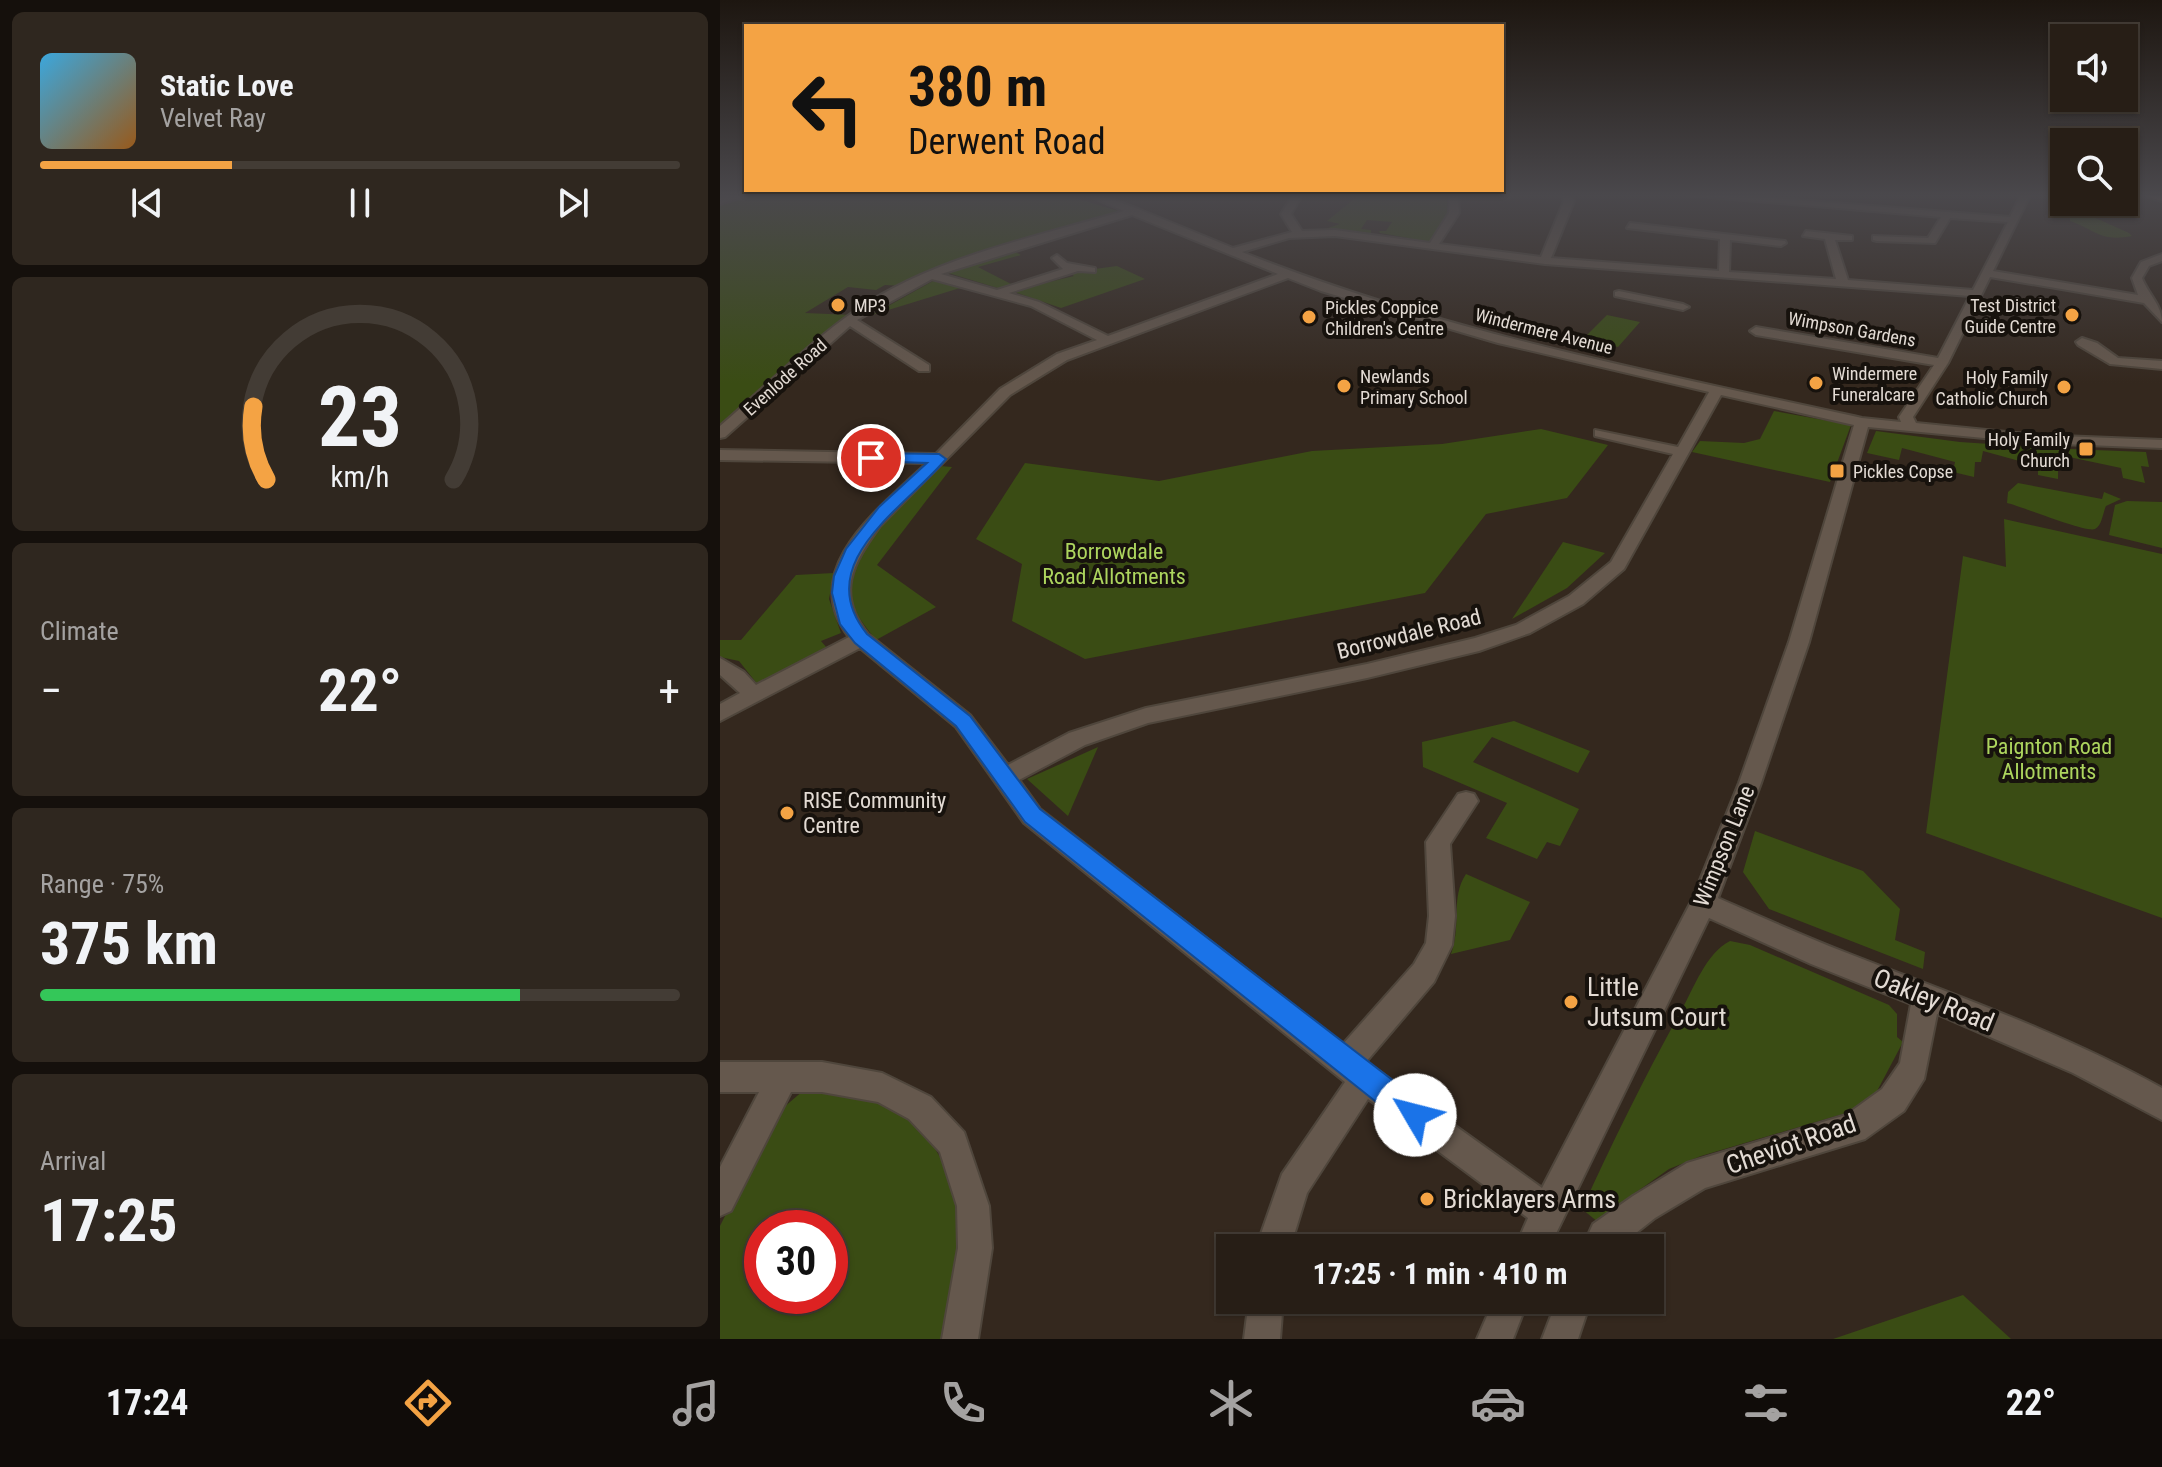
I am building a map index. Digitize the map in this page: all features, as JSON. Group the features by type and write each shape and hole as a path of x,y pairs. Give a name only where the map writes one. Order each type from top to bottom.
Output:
{"street":[{"name":"Evenlode Road","path":"720,434 849,320 931,275 979,257"},
{"name":"Windermere Avenue","path":"1240,257 1285,275 1459,328 1862,422 2036,439 2162,444"},
{"path":"1517,257 1974,293"},
{"path":"1724,257 1724,275"},
{"path":"1835,257 1843,283"},
{"path":"1910,425 1906,417 1942,363 1994,257"},
{"path":"2160,257 2148,261 2139,270 2138,281 2146,300 2162,318"},
{"path":"1057,258 1064,266 1091,270"},
{"path":"999,293 1074,269"},
{"path":"1635,296 1653,270"},
{"path":"1985,273 2146,300"},
{"path":"931,275 1035,304 1106,340"},
{"path":"1285,275 1062,357 1005,392 890,505 854,549 842,576 840,593 846,620 861,639 963,721 1032,816 1355,1071 1547,1212"},
{"path":"1619,294 1683,307"},
{"path":"849,320 924,368"},
{"name":"Wimpson Gardens","path":"1756,331 1942,363"},
{"path":"2082,342 2093,346 2097,353 2107,358 2162,365"},
{"name":"Borrowdale Road","path":"1005,777 1077,739 1146,716 1449,652 1523,629 1549,617 1599,584 1618,565 1717,390"},
{"name":"Wimpson Lane","path":"1538,1234 1703,903 1750,783 1799,642 1862,422"},
{"path":"1600,433 1682,452"},
{"path":"720,455 939,459"},
{"path":"720,713 861,639"},
{"path":"720,665 737,677 753,695"},
{"path":"1277,1234 1293,1185 1355,1071 1424,973 1439,945 1442,916 1438,842 1466,801"},
{"name":"Oakley Road","path":"1703,903 1834,961 1926,996 2110,1075 2162,1105"},
{"name":"Cheviot Road","path":"1608,1234 1698,1174 1854,1128 1893,1100 1914,1069 1926,996"},
{"path":"720,1077 822,1077 882,1088 920,1108 953,1143 973,1206 975,1248 960,1339"},
{"path":"720,1200 783,1077"},
{"path":"1262,1339 1265,1314"},
{"path":"1495,1339 1505,1314"},
{"path":"1560,1339 1569,1314"}],"green space":[{"path":"720,257 971,257 923,272 903,286 885,285 876,290 848,287 805,313 853,315 720,425"},
{"path":"989,257 1012,257 978,267 1013,285 1001,289 945,272"},
{"path":"1117,266 1145,279 1061,308 1012,291 1074,276 1069,273 1072,272"},
{"path":"933,281 960,288 872,315"},
{"path":"1607,315 1640,322 1618,347 1583,339"},
{"path":"1774,411 1851,425 1830,482 1692,452 1700,441 1744,443 1760,439"},
{"name":"Borrowdale Road Allotments","path":"1541,429 1608,445 1567,498 1486,514 1425,593 1085,659 1012,621 1022,564 976,539 1025,463 1159,481 1312,451 1442,444"},
{"path":"1876,431 1960,442 2064,449 2063,465 2058,465 2058,479 2038,475 2038,466 1983,451 1981,462 1975,462 1974,477 1953,472 1955,462 1902,448 1899,460 1867,453"},
{"path":"2069,449 2146,452 2149,467 2141,466 2145,483 2123,478 2121,468 2069,457"},
{"path":"940,466 952,467 877,565 936,607 876,640 852,603 851,578 857,560 867,541 895,507"},
{"path":"2018,483 2102,499 2104,492 2121,499 2106,506 2099,525 2089,529 2007,503 2008,492"},
{"path":"2127,501 2162,502 2162,548 2109,535 2115,505"},
{"name":"Paignton Road Allotments","path":"2004,519 2162,554 2162,918 1926,833 1963,556 2006,567"},
{"path":"1563,542 1605,553 1567,588 1512,619"},
{"path":"834,573 829,599 841,633 821,641 827,648 758,685 739,661 720,657 720,640 741,640 796,575"},
{"path":"1514,721 1590,751 1578,773 1492,737 1473,762 1579,809 1560,846 1547,842 1537,859 1486,838 1507,803 1423,767 1422,742"},
{"path":"1098,747 1068,816 1027,779"},
{"path":"1755,831 1863,871 1900,909 1895,940 1925,952 1923,969 1769,909 1743,872"},
{"path":"1466,874 1530,902 1510,940 1451,954 1456,932 1458,892"},
{"path":"1730,941 1750,945 1889,1005 1897,1014 1897,1037 1903,1042 1876,1093 1846,1113 1701,1156 1669,1169 1635,1193 1604,1227 1582,1209 1701,972 1714,954"},
{"path":"804,1090 850,1092 889,1105 909,1119 940,1157 957,1203 961,1254 948,1339 720,1339 720,1226 776,1114"},
{"path":"1963,1295 2011,1339 1833,1339"}],"place":[{"name":"MP3","path":"838,305"},
{"name":"Test District Guide Centre","path":"2072,315"},
{"name":"Pickles Coppice Children's Centre","path":"1309,317"},
{"name":"Windermere Funeralcare","path":"1816,383"},
{"name":"Newlands Primary School","path":"1344,386"},
{"name":"Holy Family Catholic Church","path":"2064,387"},
{"name":"Holy Family Church","path":"2086,449"},
{"name":"Pickles Copse","path":"1837,471"},
{"name":"RISE Community Centre","path":"787,813"},
{"name":"Little Jutsum Court","path":"1571,1002"},
{"name":"Bricklayers Arms","path":"1427,1199"}],"route":[{"path":"871,458 939,459 874,522 854,549 842,576 840,593 846,620 861,639 963,721 1032,816 1345,1064 1415,1115"}]}
